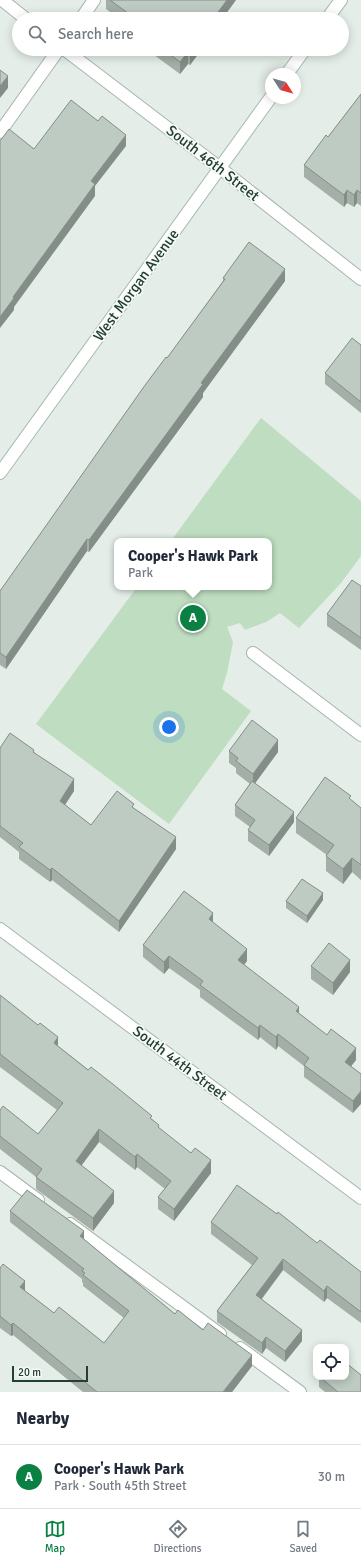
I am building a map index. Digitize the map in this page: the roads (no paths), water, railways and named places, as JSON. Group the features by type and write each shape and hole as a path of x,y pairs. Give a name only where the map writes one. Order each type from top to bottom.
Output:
{"street":[{"path":"2,0 17,12"},
{"path":"86,12 94,0"},
{"path":"332,12 341,0"},
{"path":"0,132 54,56"},
{"name":"South 46th Street","path":"73,56 361,278"},
{"path":"291,68 300,56"},
{"name":"West Morgan Avenue","path":"2,468 266,104"},
{"path":"253,653 361,735"},
{"name":"South 44th Street","path":"0,929 361,1198"},
{"path":"0,1172 45,1205"},
{"path":"64,1219 300,1392"}],"place":[{"name":"Cooper's Hawk Park","path":"193,618"}]}
